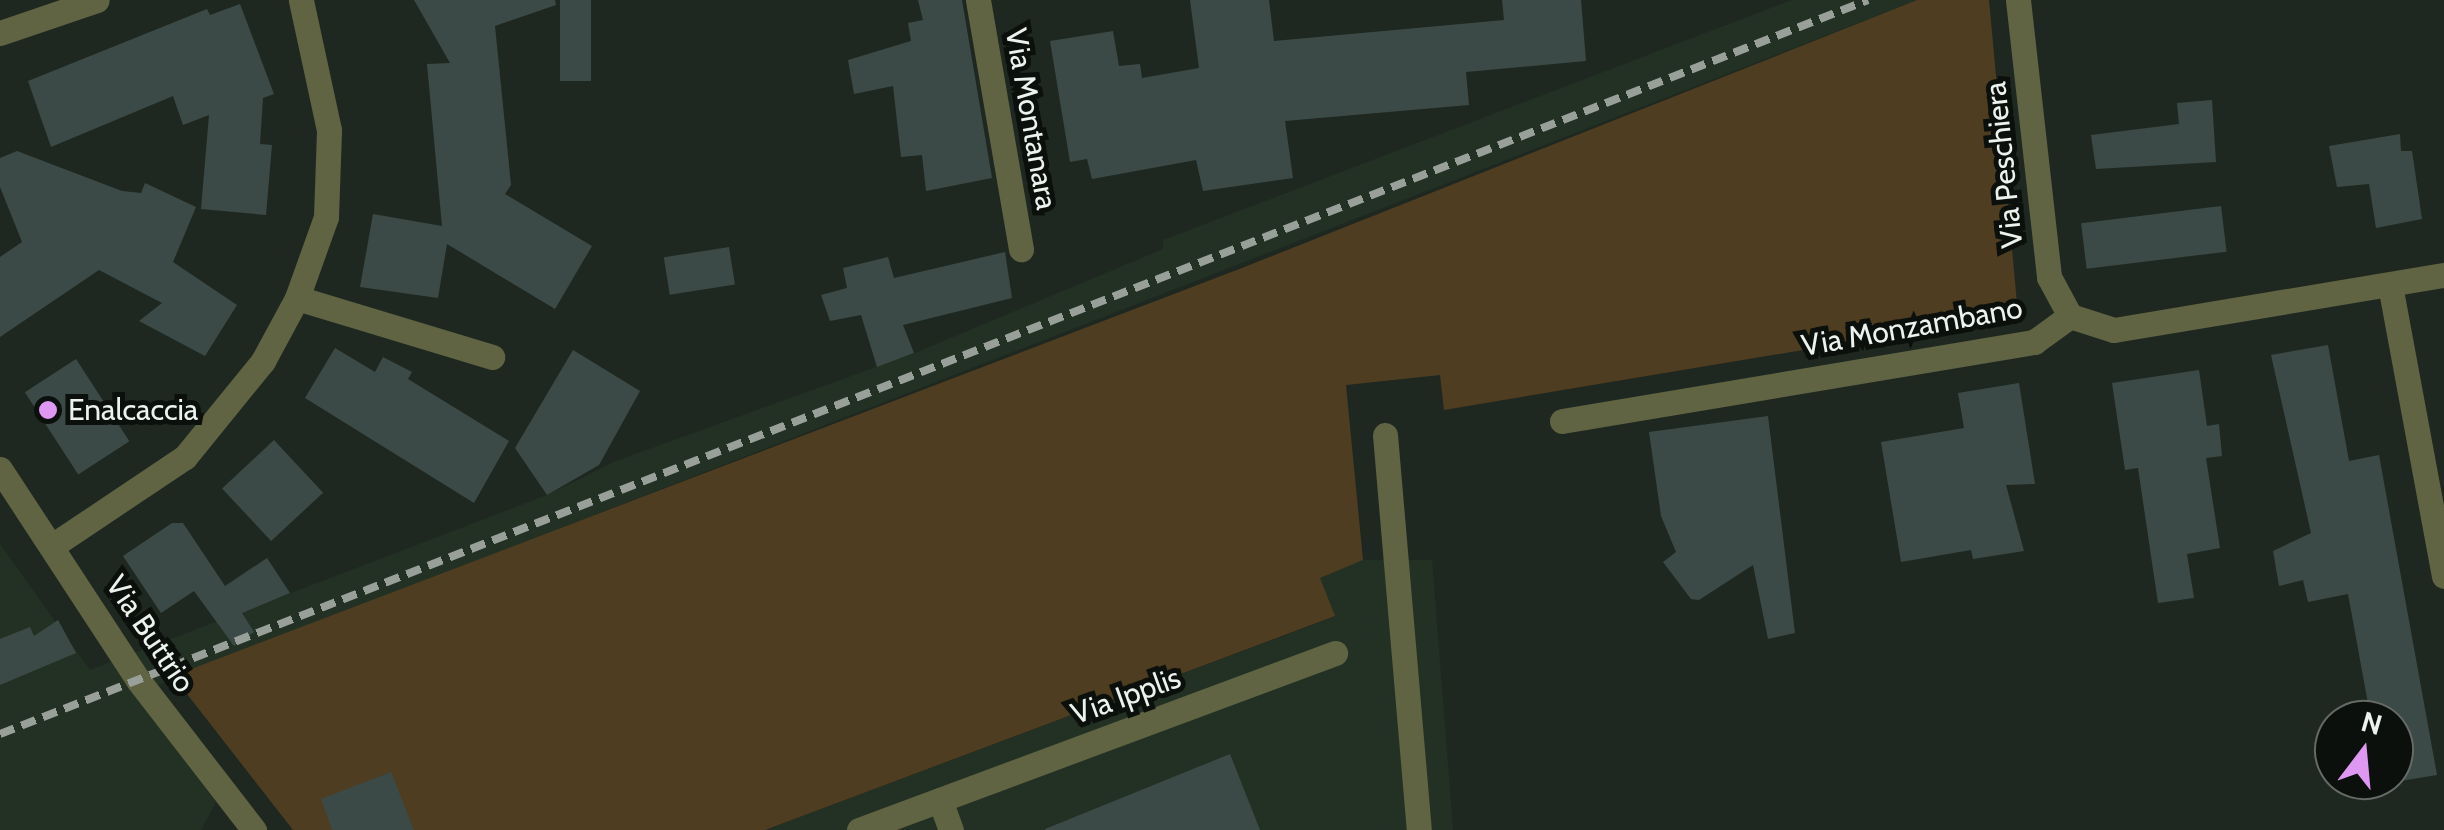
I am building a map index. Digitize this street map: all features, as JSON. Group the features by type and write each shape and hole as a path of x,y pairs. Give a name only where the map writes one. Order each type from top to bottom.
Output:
{"street":[{"path":"0,33 98,0"},
{"path":"52,546 185,457 263,361 296,298 326,217 329,130 301,0"},
{"name":"Via Montanara","path":"978,0 1021,249"},
{"name":"Via Peschiera","path":"2018,0 2049,277 2070,316"},
{"path":"2070,316 2114,330 2444,274"},
{"path":"2390,284 2444,576"},
{"path":"296,298 492,357"},
{"name":"Via Monzambano","path":"1562,421 2034,342 2070,316"},
{"path":"1385,435 1419,830"},
{"name":"Via Buttrio","path":"0,469 138,680 244,825"},
{"name":"Via Ipplis","path":"859,830 1335,653"},
{"path":"940,800 951,830"}],"shaded area":[{"path":"1792,0 1917,0 135,694 216,802 201,830 0,830 0,544 90,670 547,495 616,461 915,353 1163,249 1163,240"},
{"path":"1917,0 1989,0 2018,314 1444,410 1440,375 1346,385 1363,560 1320,578 1335,616 765,830 293,830 173,676 1242,268"},
{"path":"1363,560 1432,560 1453,830 765,830 1334,617 1319,578"}],"building":[{"path":"414,0 555,0 556,5 495,26 511,185 505,194 592,246 555,309 447,244 438,298 360,287 373,214 442,226 427,64 450,63"},
{"path":"560,0 591,0 591,81 560,81"},
{"path":"918,0 962,0 992,178 926,191 922,155 901,157 893,86 854,94 848,60 911,41 908,23 923,20"},
{"path":"1190,0 1269,0 1274,41 1504,20 1502,0 1581,0 1586,61 1466,72 1469,105 1285,121 1293,178 1203,191 1196,160 1092,179 1087,159 1070,162 1050,41 1113,31 1119,66 1140,64 1142,78 1199,68"},
{"path":"240,4 274,94 263,98 260,144 272,145 266,215 201,209 209,115 183,125 173,96 51,147 28,81 207,9 210,15"},
{"path":"2212,100 2216,162 2096,169 2091,135 2179,124 2177,103"},
{"path":"2400,134 2401,151 2412,151 2422,219 2376,228 2369,184 2337,187 2329,146"},
{"path":"17,151 122,191 141,193 145,183 196,207 173,262 237,305 205,356 139,321 162,303 99,270 0,337 0,257 22,242 0,187 0,158"},
{"path":"2221,206 2227,252 2087,269 2081,223"},
{"path":"729,247 735,285 670,295 664,257"},
{"path":"1005,252 1012,298 903,325 914,353 877,367 861,315 830,321 821,295 847,288 843,268 888,257 894,278"},
{"path":"2328,345 2349,461 2379,455 2437,775 2414,779 2414,700 2367,700 2348,594 2308,602 2303,580 2279,586 2273,551 2311,533 2271,355"},
{"path":"335,348 375,372 383,357 412,372 408,379 509,441 474,503 305,398"},
{"path":"573,350 640,391 599,465 547,495 515,448"},
{"path":"76,359 129,441 78,474 25,392"},
{"path":"2199,370 2207,426 2219,424 2222,456 2206,458 2220,548 2187,554 2194,598 2158,603 2138,468 2125,470 2112,383"},
{"path":"2019,383 2035,484 2006,485 2024,551 1973,559 1971,550 1901,562 1881,442 1964,428 1958,393"},
{"path":"1768,416 1795,633 1768,639 1753,565 1699,600 1691,599 1663,562 1676,552 1661,516 1649,432"},
{"path":"274,440 323,493 271,541 222,488"},
{"path":"172,523 183,523 225,586 267,558 290,593 242,613 254,632 234,646 194,591 161,613 123,556"},
{"path":"58,620 76,653 0,685 0,639 30,627 34,636"},
{"path":"1230,754 1260,830 1045,830 1045,829"},
{"path":"391,772 414,830 332,830 321,799"}],"railway":[{"path":"0,734 1868,0"}],"place":[{"name":"Enalcaccia","path":"48,410"}]}
